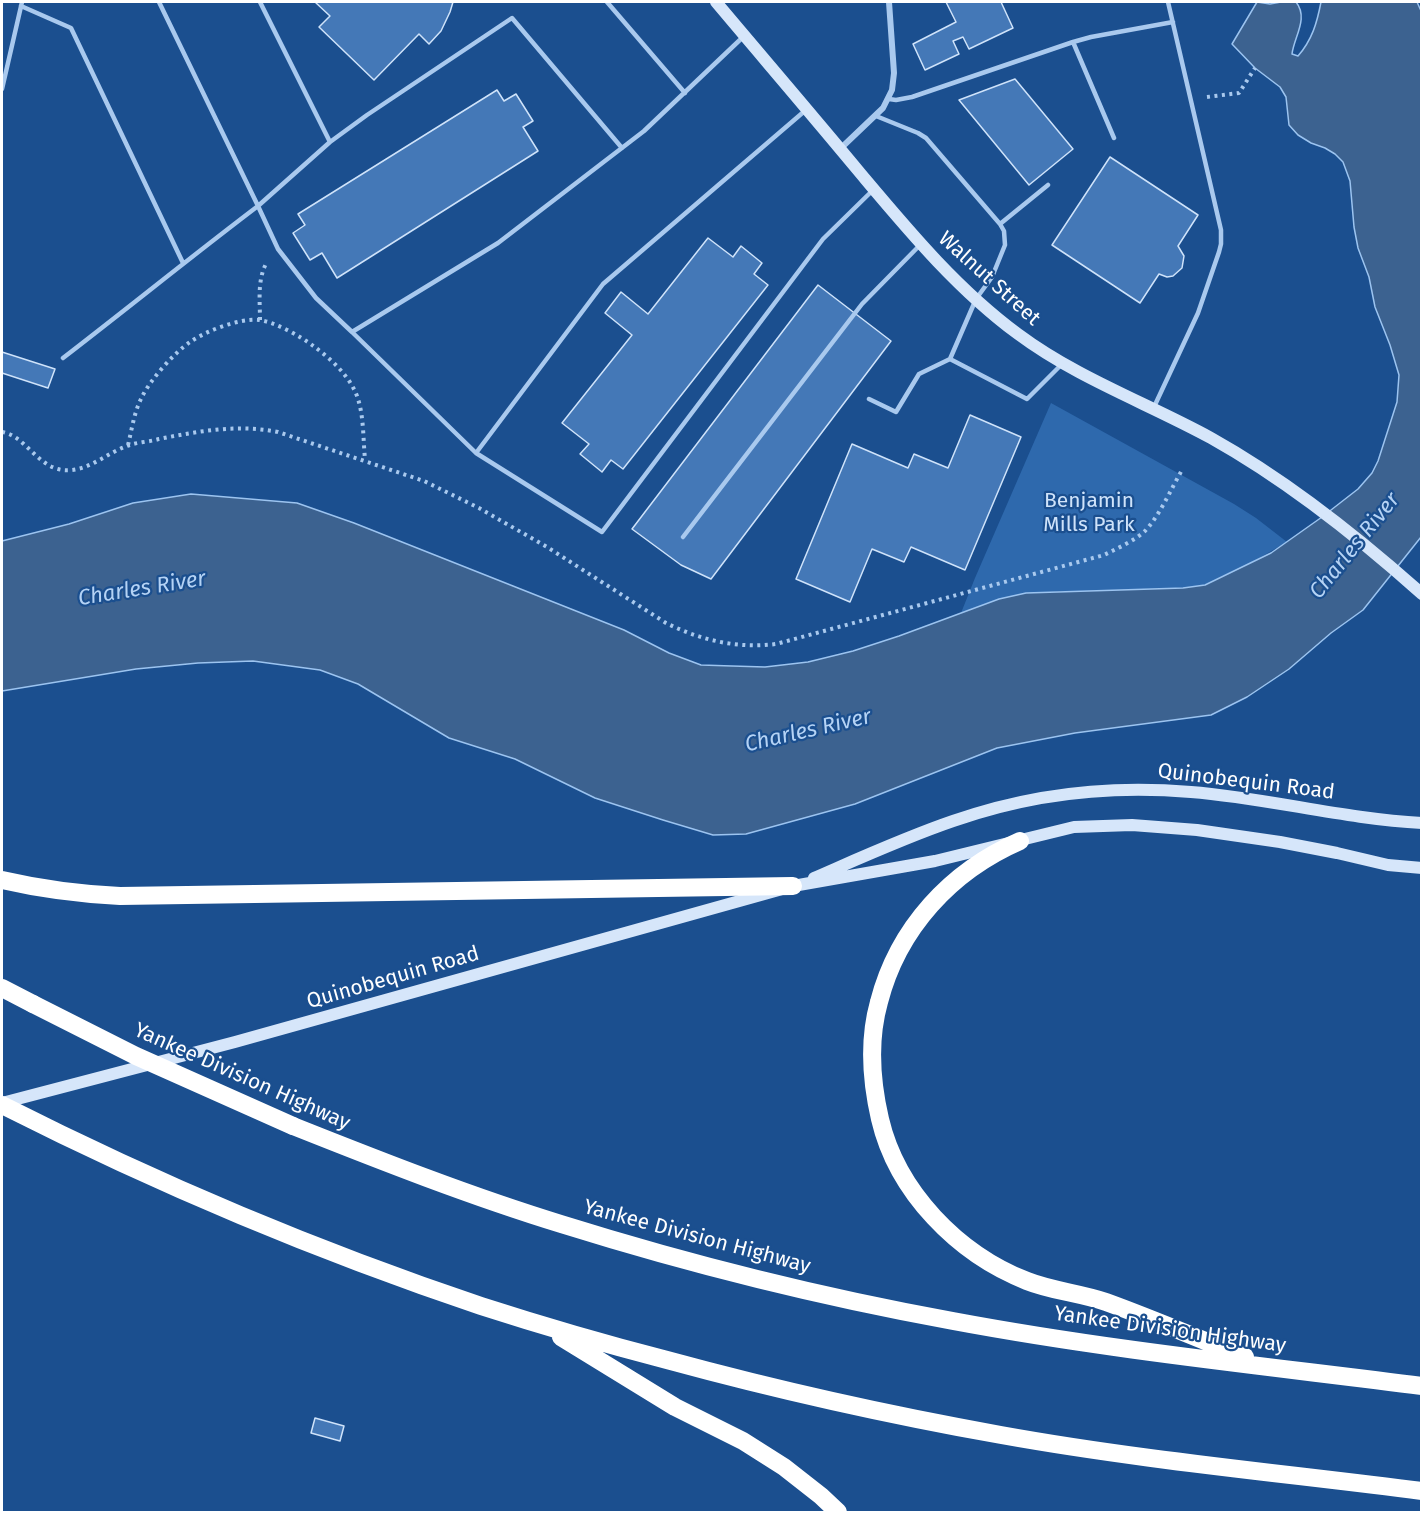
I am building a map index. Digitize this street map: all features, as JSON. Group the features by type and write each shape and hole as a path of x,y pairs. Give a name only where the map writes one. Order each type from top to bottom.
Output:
{"highway":[{"path":"1020,841 987,857 952,883 916,922 895,956 876,1010 871,1069 873,1089 887,1144 905,1180 929,1212 955,1237 988,1261 1027,1281 1058,1291 1104,1301 1269,1366"},
{"path":"2,880 41,889 120,896 793,886"},
{"name":"Yankee Division Highway","path":"2,988 136,1056 292,1126 402,1169 559,1224 650,1250 783,1285 999,1329 1422,1386"},
{"path":"2,1104 98,1152 315,1245 439,1291 539,1324 652,1356 778,1389 998,1435 1116,1453 1422,1491"},
{"path":"539,1324 675,1407 743,1441 794,1474 838,1512"}],"main road":[{"name":"Walnut Street","path":"716,2 921,244 976,299 1018,334 1062,364 1202,433 1302,496 1422,594"},
{"name":"Quinobequin Road","path":"793,886 906,838 955,820 1007,806 1101,790 1223,795 1422,823"},
{"name":"Quinobequin Road","path":"2,1104 235,1042 793,886 934,861 1074,828 1102,825 1197,830 1280,842 1389,865 1422,868"},
{"path":"1389,865 1422,875"}],"street":[{"path":"840,149 876,116 889,99 892,90 894,73 889,2"}],"lane":[{"path":"159,2 278,249 316,298 476,453 603,532 823,239 874,189"},
{"path":"260,2 330,142"},
{"path":"608,2 685,93"},
{"path":"1153,410 1198,314 1221,244 1221,230 1168,2"},
{"path":"2,89 22,4 71,28 183,263"},
{"path":"63,358 258,207 330,142 512,18 622,148"},
{"path":"889,99 912,97 1091,37 1173,22"},
{"path":"352,332 498,243 644,131 745,35"},
{"path":"1073,42 1114,138"},
{"path":"476,453 603,284 807,109"},
{"path":"869,399 896,412 919,374 950,359 976,299 992,276 1005,245 1004,231 1000,224 926,138 876,116"},
{"path":"1000,224 1048,185"},
{"path":"683,537 862,304 921,244"},
{"path":"950,359 1027,399 1062,364"}],"path":[{"path":"1190,99 1239,93 1255,68"},
{"path":"260,320 261,280 264,267 278,249"},
{"path":"128,445 142,396 175,355 190,342 210,331 245,321 260,320 306,341 341,370 358,397 365,460"},
{"path":"2,432 8,433 34,455 58,470 74,470 128,445 190,432 264,429 295,437 424,481 479,508 547,547 684,632 744,646 776,645 1104,555 1144,532 1182,470"}],"green space":[{"name":"Benjamin Mills Park","path":"1051,403 1234,504 1287,542 1205,585 1094,592 1061,591 999,599 961,613"}],"water":[{"name":"Charles River","path":"1257,2 1270,4 1296,2 1300,8 1301,21 1292,54 1298,56 1313,31 1321,2 1417,2 1422,13 1421,537 1363,610 1331,633 1289,669 1247,697 1211,715 1075,733 997,748 855,804 746,834 713,835 595,798 515,759 449,738 358,684 320,670 253,661 198,663 136,669 2,691 2,541 69,524 133,503 191,494 297,503 354,523 624,630 669,653 701,665 765,667 808,662 853,651 999,599 1026,593 1183,588 1205,585 1271,553 1358,489 1372,473 1397,402 1399,375 1375,307 1369,277 1358,248 1350,181 1343,162 1325,148 1298,135 1289,125 1286,97 1280,87 1255,68 1232,44"}],"building":[{"path":"315,2 453,2 441,31 429,44 419,34 374,80 319,27 330,16"},
{"path":"946,2 1001,2 1013,28 969,49 963,37 953,41 959,54 925,70 913,44 956,22"},
{"path":"1015,79 1073,149 1029,185 959,100"},
{"path":"497,90 504,101 516,94 533,121 523,127 538,151 337,278 322,253 310,260 293,233 305,225 298,214"},
{"path":"1110,157 1198,215 1178,246 1184,256 1182,268 1173,276 1167,277 1159,274 1140,303 1052,245"},
{"path":"708,238 733,257 741,246 762,263 754,274 768,285 623,469 611,460 602,472 580,454 589,444 562,423 632,335 605,313 621,292 648,314"},
{"path":"818,285 891,341 711,579 681,565 632,529"},
{"path":"2,352 55,369 48,388 2,373"},
{"path":"970,415 1021,437 965,570 911,547 904,562 872,549 850,602 796,579 852,444 908,468 914,454 948,468"},
{"path":"315,1418 344,1426 340,1441 311,1433"}]}
